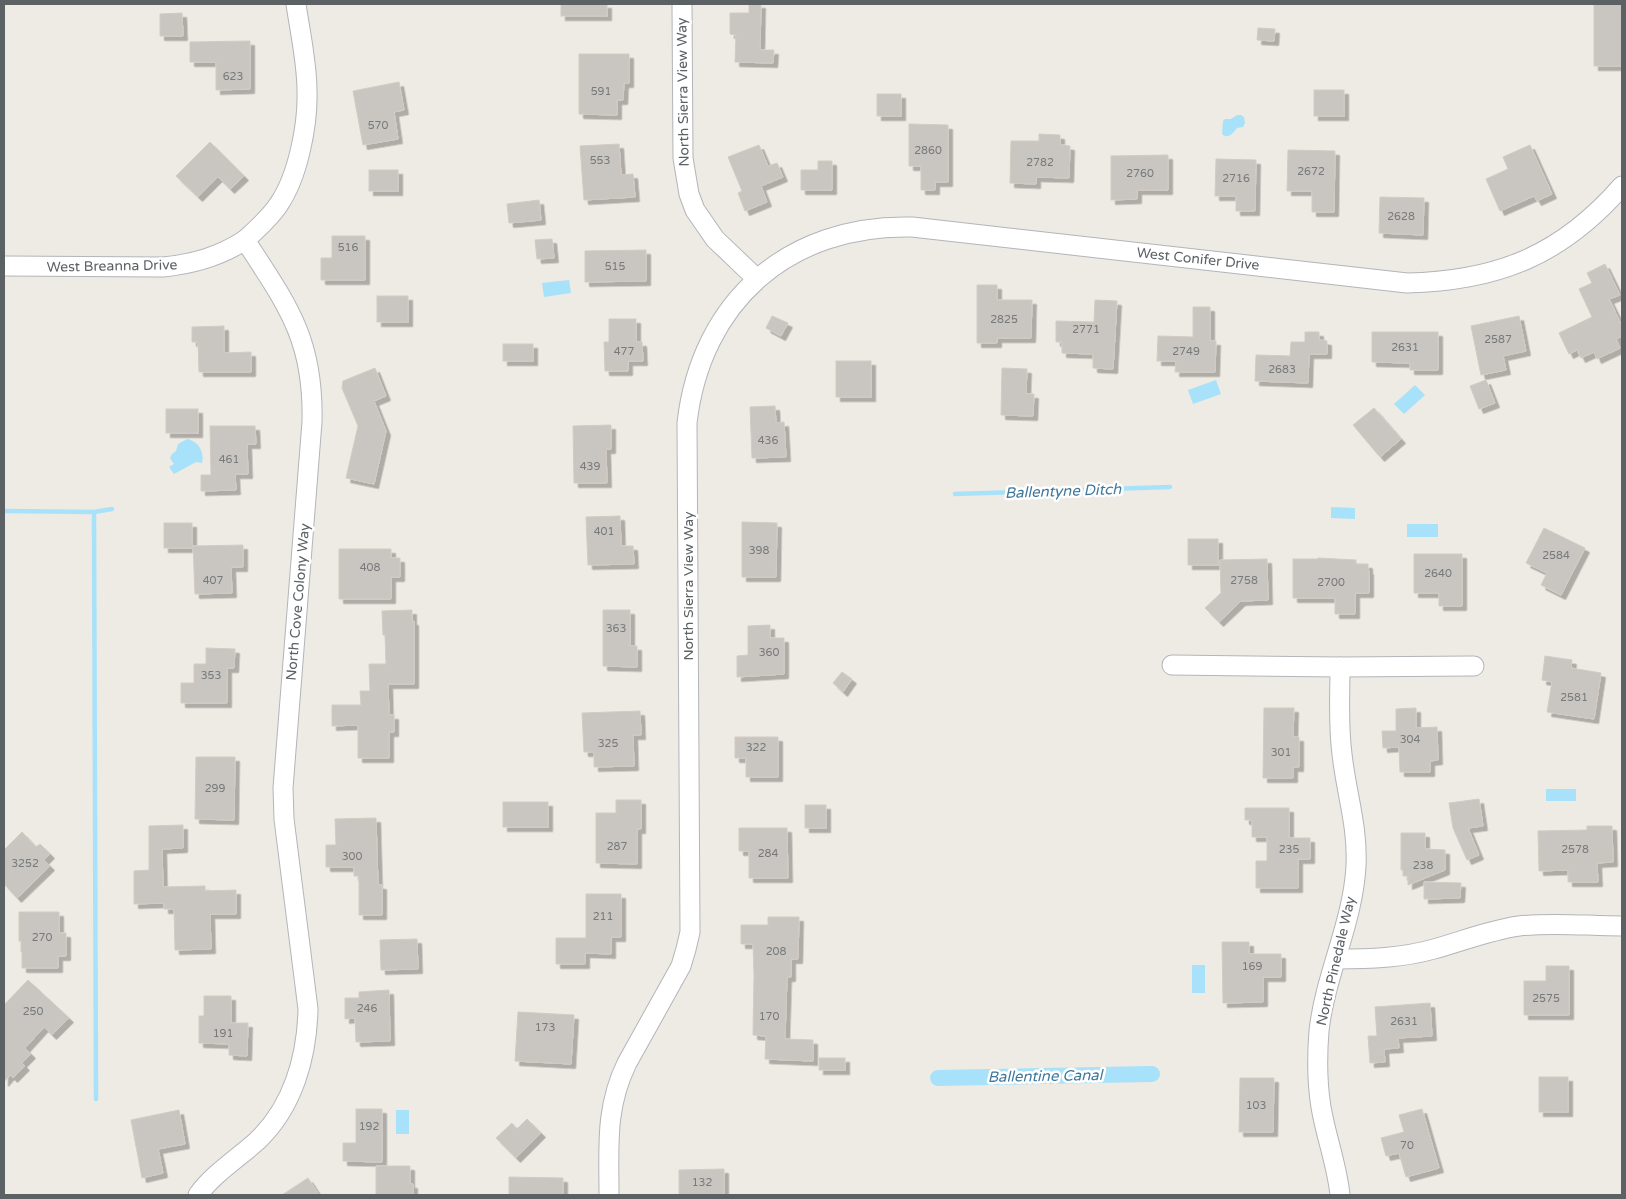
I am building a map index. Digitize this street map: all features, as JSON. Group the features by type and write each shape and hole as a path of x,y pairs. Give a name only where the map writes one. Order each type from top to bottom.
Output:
{"street":[{"path":"245,240 268,219 280,203 292,177 300,149 307,108 307,90 296,4"},
{"name":"North Sierra View Way","path":"609,1195 609,1130 614,1096 627,1063 681,966 690,932 687,423 689,405 698,370 712,336 732,306 757,279 715,239 695,210 689,194 683,158 682,4"},
{"name":"West Conifer Drive","path":"757,279 789,256 822,240 858,230 912,227 1408,283 1440,282 1494,272 1544,251 1590,220 1622,186"},
{"name":"West Breanna Drive","path":"4,266 163,267 184,265 204,261 222,254 245,240"},
{"name":"North Cove Colony Way","path":"198,1195 215,1177 258,1140 283,1108 300,1071 308,1030 308,1009 284,819 283,788 312,422 311,381 308,359 295,321 280,292 245,240"},
{"path":"1172,665 1474,666"},
{"name":"North Pinedale Way","path":"1340,667 1340,736 1355,822 1356,865 1350,908 1324,1003 1320,1029 1318,1076 1321,1106 1335,1162 1340,1195"},
{"path":"1336,958 1390,958 1433,949 1492,931 1520,926 1622,926"}],"water":[{"path":"1237,115 1244,117 1245,123 1243,127 1237,128 1228,136 1224,136 1222,134 1223,121"},
{"path":"569,280 571,293 544,297 542,283"},
{"path":"1216,380 1221,394 1193,404 1188,390"},
{"path":"1415,385 1425,395 1404,414 1394,404"},
{"path":"187,439 194,442 200,448 203,459 202,463 196,462 174,474 169,467 174,464 170,458 176,451 178,444"},
{"path":"1331,507 1355,508 1355,519 1331,518"},
{"path":"1407,524 1438,524 1438,537 1407,537"},
{"path":"1546,789 1576,789 1576,801 1546,801"},
{"path":"1192,965 1205,965 1205,993 1192,993"},
{"path":"396,1110 409,1110 409,1134 396,1134"}],"building":[{"path":"561,4 607,4 607,16 561,16"},
{"path":"749,4 761,4 760,50 774,50 773,63 735,62 736,35 730,34 730,13 749,13"},
{"path":"1594,4 1622,4 1622,66 1594,66"},
{"path":"182,13 183,36 160,36 160,14"},
{"path":"1258,28 1275,29 1274,41 1257,40"},
{"path":"250,41 250,89 216,90 216,62 190,62 190,42"},
{"path":"579,54 629,54 629,83 624,83 623,100 617,100 617,115 579,114"},
{"path":"399,82 404,110 394,112 398,139 363,145 353,91"},
{"path":"1314,90 1344,90 1344,116 1314,116"},
{"path":"877,94 901,94 901,116 877,116"},
{"path":"909,124 948,125 948,182 935,182 935,190 921,190 921,166 909,166"},
{"path":"1039,134 1060,135 1060,145 1070,146 1069,178 1036,177 1036,184 1010,183 1011,141 1039,141"},
{"path":"210,142 244,176 230,189 218,177 198,197 176,176"},
{"path":"619,144 621,175 633,174 635,197 584,200 580,146"},
{"path":"759,145 768,166 777,163 783,177 761,186 767,202 745,211 738,193 742,191 728,157"},
{"path":"1530,145 1552,194 1537,201 1534,196 1500,211 1486,179 1508,169 1503,157"},
{"path":"1288,150 1335,151 1334,212 1312,212 1312,191 1287,191"},
{"path":"1168,155 1168,190 1137,190 1137,199 1111,200 1111,156"},
{"path":"1216,159 1256,160 1255,211 1236,211 1236,196 1215,196"},
{"path":"818,161 832,161 832,190 801,190 801,170 818,170"},
{"path":"369,170 398,170 398,191 369,191"},
{"path":"1380,197 1424,198 1423,235 1379,233"},
{"path":"539,200 541,220 509,223 507,204"},
{"path":"332,236 365,236 365,280 321,280 321,258 332,258"},
{"path":"552,239 554,258 537,259 535,240"},
{"path":"646,250 646,281 585,282 585,251"},
{"path":"1605,264 1620,295 1609,299 1622,326 1622,336 1616,339 1620,348 1597,359 1594,352 1581,358 1577,350 1569,354 1559,333 1592,317 1579,289 1592,283 1587,273"},
{"path":"977,285 997,285 997,300 1032,300 1031,338 997,338 997,343 977,343"},
{"path":"377,296 408,296 408,322 377,322"},
{"path":"1095,300 1117,301 1113,369 1093,368 1093,354 1062,353 1062,342 1056,342 1056,321 1094,322"},
{"path":"1193,307 1210,307 1210,341 1216,341 1215,372 1175,372 1176,361 1157,361 1158,336 1193,337"},
{"path":"772,316 788,323 781,336 766,328"},
{"path":"1519,316 1526,351 1503,356 1506,370 1481,375 1471,326"},
{"path":"609,319 636,319 636,342 642,342 643,361 628,361 628,371 605,371 604,342 609,342"},
{"path":"224,326 224,353 251,352 251,372 199,372 198,342 192,342 192,327"},
{"path":"1305,332 1319,332 1319,340 1327,341 1327,354 1309,354 1308,383 1255,381 1256,355 1290,356 1291,342 1305,342"},
{"path":"1372,332 1438,332 1438,370 1410,370 1410,363 1372,362"},
{"path":"503,344 533,344 533,361 503,361"},
{"path":"836,361 871,361 871,397 836,397"},
{"path":"375,368 386,396 374,401 386,431 374,484 346,478 358,426 342,388 343,381"},
{"path":"1002,368 1027,369 1026,394 1034,394 1033,416 1001,415"},
{"path":"1486,380 1495,403 1479,409 1470,386"},
{"path":"775,406 776,423 784,422 786,457 752,458 750,407"},
{"path":"1374,408 1401,439 1380,457 1353,425"},
{"path":"166,409 198,409 198,433 166,433"},
{"path":"611,425 611,449 606,449 607,483 574,483 573,426"},
{"path":"210,426 255,426 256,444 247,444 248,474 235,474 236,490 201,491 201,475 211,475"},
{"path":"620,516 621,546 633,546 634,564 588,565 586,517"},
{"path":"742,522 777,523 776,577 742,577"},
{"path":"164,523 192,523 192,548 164,548"},
{"path":"1544,528 1585,548 1561,595 1541,585 1547,573 1526,563"},
{"path":"1188,539 1218,539 1218,565 1188,565"},
{"path":"243,545 243,567 231,567 232,593 195,594 193,546"},
{"path":"339,549 391,549 391,558 400,558 400,577 391,577 391,599 339,599"},
{"path":"1414,554 1462,554 1462,606 1439,606 1439,593 1414,593"},
{"path":"1267,559 1268,600 1241,601 1219,622 1205,608 1221,593 1220,560"},
{"path":"1293,559 1356,560 1356,564 1368,564 1369,593 1355,593 1355,614 1335,614 1335,598 1293,598"},
{"path":"412,610 412,621 414,621 414,684 388,684 389,715 394,715 394,732 389,732 389,758 358,758 358,725 332,726 332,705 361,705 360,691 370,691 369,664 386,664 382,611"},
{"path":"603,610 630,610 630,646 637,646 637,667 603,666"},
{"path":"770,625 770,638 784,638 784,674 737,677 737,656 748,655 748,626"},
{"path":"206,648 235,649 234,668 227,668 227,703 181,703 181,683 194,683 194,664 206,664"},
{"path":"1545,656 1572,660 1571,668 1601,673 1594,719 1547,712 1552,682 1542,680"},
{"path":"842,672 852,679 843,692 833,683"},
{"path":"1264,708 1294,708 1293,737 1299,737 1299,767 1293,767 1293,778 1263,778"},
{"path":"1416,708 1416,728 1437,727 1438,760 1430,761 1430,772 1400,772 1399,747 1383,748 1382,731 1396,731 1396,709"},
{"path":"640,711 641,735 633,735 634,766 594,767 594,752 584,752 582,713"},
{"path":"735,737 778,737 778,777 746,777 746,758 735,758"},
{"path":"196,757 235,757 234,820 195,819"},
{"path":"1479,799 1483,826 1468,828 1479,855 1467,860 1453,828 1449,803"},
{"path":"616,800 641,800 641,829 637,829 637,864 596,863 596,813 616,813"},
{"path":"503,802 548,802 548,827 503,827"},
{"path":"805,805 826,805 826,828 805,828"},
{"path":"1245,808 1289,808 1289,838 1310,838 1310,859 1298,859 1298,888 1256,888 1256,861 1267,861 1267,837 1252,837 1252,820 1245,820"},
{"path":"376,818 378,885 382,885 382,915 359,915 359,876 354,876 354,867 326,867 326,845 336,845 335,819"},
{"path":"183,825 183,848 162,849 163,887 205,886 205,891 236,890 236,914 210,914 211,949 175,950 174,909 164,909 164,903 134,904 134,871 149,870 149,826"},
{"path":"1587,826 1612,826 1613,862 1597,863 1598,882 1568,882 1568,870 1539,871 1538,831 1587,830"},
{"path":"739,828 787,828 788,878 749,878 749,851 739,851"},
{"path":"22,832 36,847 40,844 50,854 44,860 50,866 17,898 4,884 4,850"},
{"path":"1401,833 1425,833 1425,849 1445,850 1445,870 1408,885 1408,876 1403,876 1403,870 1401,870"},
{"path":"1424,882 1461,883 1460,898 1424,899"},
{"path":"586,894 621,894 621,937 611,937 611,954 585,953 585,964 556,964 556,938 586,938"},
{"path":"19,912 59,912 59,933 66,933 66,956 58,956 58,968 22,968 21,941 19,941"},
{"path":"768,917 799,917 798,959 791,959 791,977 787,977 785,1039 813,1040 813,1061 765,1059 766,1036 753,1035 753,944 741,944 741,925 768,925"},
{"path":"417,939 418,969 381,970 380,940"},
{"path":"1222,942 1249,942 1249,954 1281,954 1281,977 1263,977 1263,1002 1223,1003"},
{"path":"1546,966 1569,966 1569,1015 1524,1015 1524,981 1546,981"},
{"path":"28,980 69,1018 52,1035 44,1027 25,1048 31,1054 22,1063 25,1066 13,1078 10,1075 4,1082 4,1005"},
{"path":"389,990 390,1041 356,1042 355,1018 345,1019 345,998 359,998 359,992"},
{"path":"204,996 231,996 231,1023 248,1023 247,1056 229,1055 229,1044 199,1043 199,1016 204,1016"},
{"path":"1430,1003 1432,1036 1398,1038 1399,1048 1384,1049 1385,1062 1370,1063 1368,1036 1377,1036 1375,1007"},
{"path":"518,1012 574,1015 571,1064 515,1061"},
{"path":"819,1058 845,1058 845,1070 819,1070"},
{"path":"1539,1077 1568,1077 1568,1112 1539,1112"},
{"path":"1240,1078 1274,1078 1273,1132 1239,1132"},
{"path":"356,1109 382,1109 382,1162 343,1161 343,1143 356,1143"},
{"path":"1422,1109 1439,1168 1406,1177 1399,1153 1386,1156 1381,1138 1404,1132 1399,1115"},
{"path":"179,1110 185,1144 158,1149 163,1173 142,1178 131,1120"},
{"path":"527,1119 541,1133 516,1158 496,1138 512,1123 517,1129"},
{"path":"376,1166 410,1166 410,1184 413,1184 413,1195 376,1195"},
{"path":"724,1169 724,1194 679,1195 679,1170"},
{"path":"509,1177 563,1178 563,1195 509,1195"},
{"path":"308,1178 319,1195 282,1195"}],"waterway":[{"name":"Ballentyne Ditch","path":"955,494 1170,487"},
{"name":"Ballentyne Ditch","path":"4,511 94,512 112,509"},
{"path":"94,512 96,1099"},
{"name":"Ballentine Canal","path":"938,1078 1152,1074"}]}
